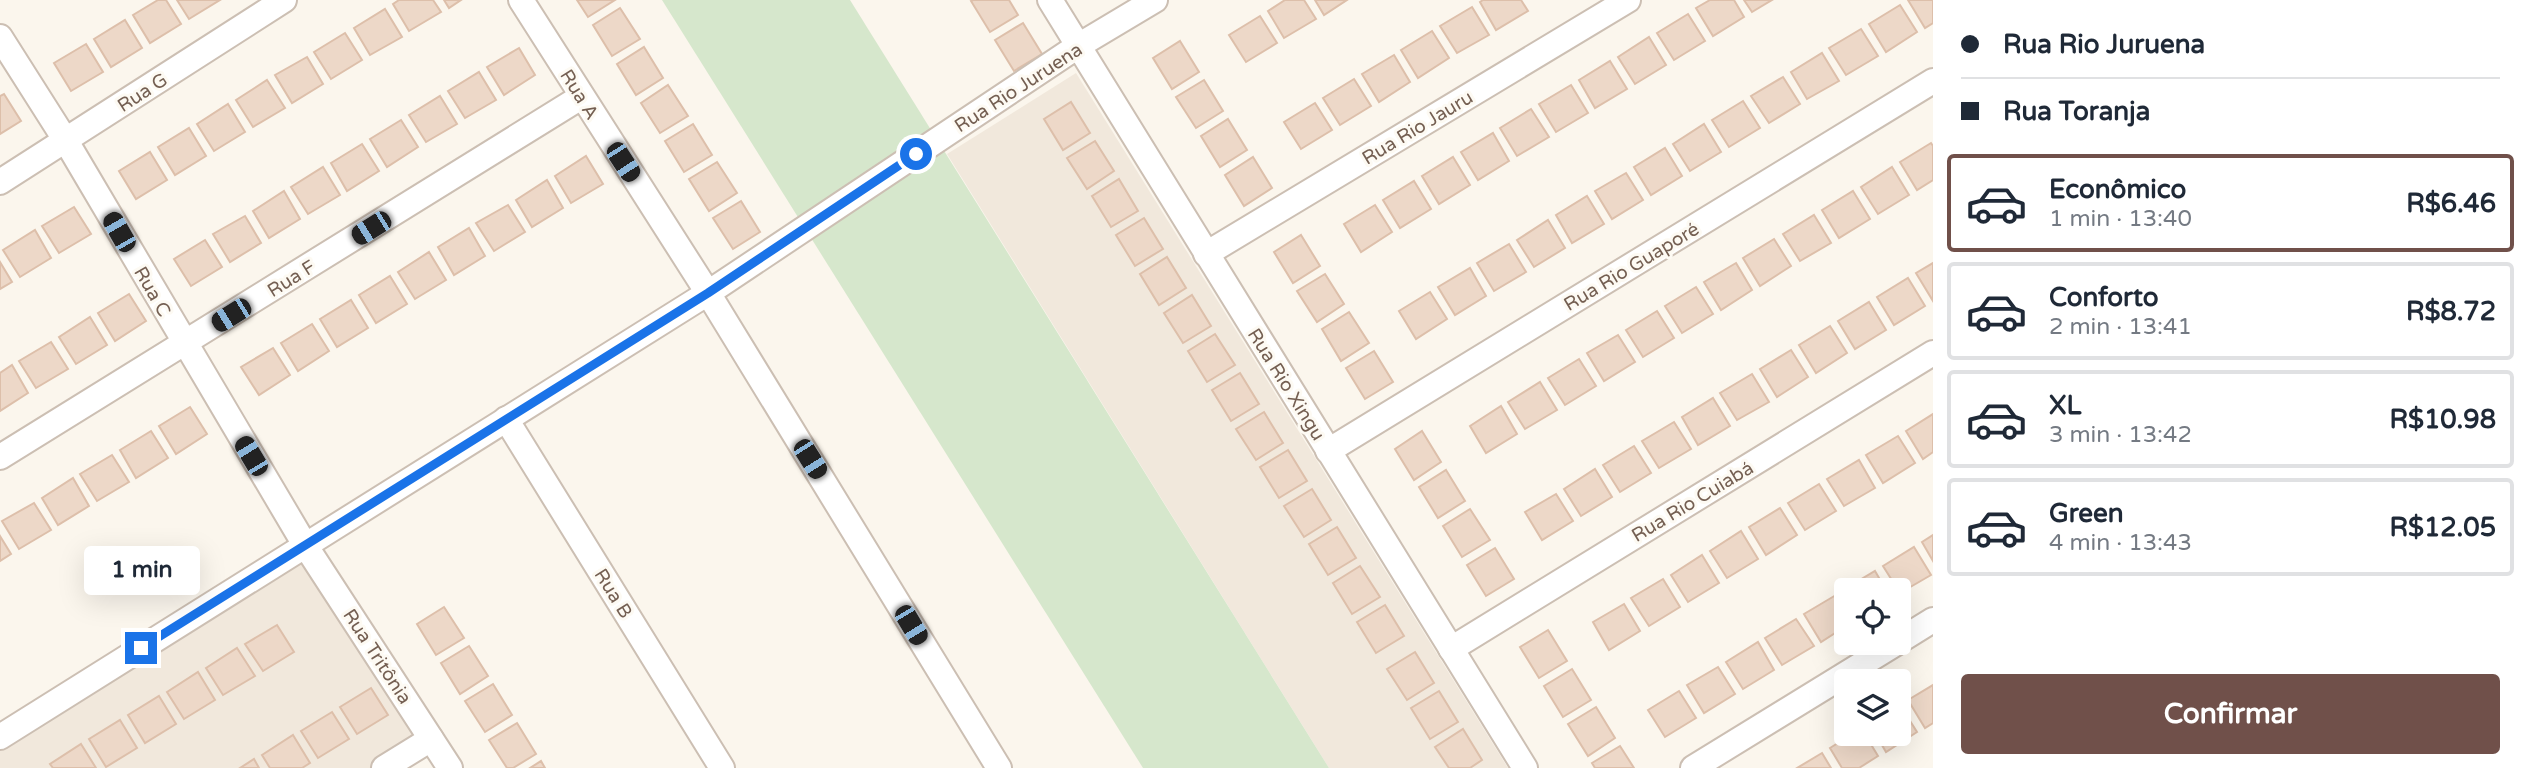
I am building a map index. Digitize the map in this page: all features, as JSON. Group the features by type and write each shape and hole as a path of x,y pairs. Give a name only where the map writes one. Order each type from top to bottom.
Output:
{"street":[{"name":"Rua G","path":"0,182 284,0"},
{"name":"Rua A","path":"521,0 708,293 999,768"},
{"name":"Rua Rio Xingu","path":"1050,0 1524,768"},
{"name":"Rua Rio Juruena","path":"0,737 708,293 1078,46 1156,0"},
{"name":"Rua Rio Jauru","path":"1206,254 1628,0"},
{"name":"Rua C","path":"0,37 66,141 305,545"},
{"name":"Rua Rio Guaporé","path":"1328,451 1933,81"},
{"name":"Rua F","path":"0,457 185,345 581,97"},
{"name":"Rua Rio Cuiabá","path":"1451,649 1933,353"},
{"name":"Rua B","path":"506,419 722,768"},
{"name":"Rua Tritônia","path":"305,545 450,768"},
{"path":"1911,634 1933,621"},
{"path":"1693,768 1877,655"},
{"path":"384,768 432,739"}],"shaded area":[{"path":"1076,73 1508,768 1329,768 947,154"},
{"path":"310,550 427,733 370,768 0,768 0,740"}],"green space":[{"path":"662,0 850,0 1329,768 1143,768"}],"building":[{"path":"158,0 166,0 181,24 150,43 133,15"},
{"path":"177,0 220,0 189,19"},
{"path":"399,0 433,0 441,12 409,31 393,4"},
{"path":"444,0 461,0 449,8"},
{"path":"577,0 615,0 588,17"},
{"path":"1009,0 1018,15 990,32 971,1"},
{"path":"1285,0 1304,0 1316,19 1284,38 1268,11"},
{"path":"1315,0 1347,0 1324,15"},
{"path":"1521,0 1528,11 1496,30 1480,2"},
{"path":"1710,0 1734,0 1744,17 1713,36 1696,8"},
{"path":"1744,0 1772,0 1752,12"},
{"path":"1908,0 1933,0 1933,23 1925,28"},
{"path":"1900,5 1917,32 1886,52 1869,24"},
{"path":"1472,7 1489,35 1457,53 1440,26"},
{"path":"620,8 640,39 612,56 593,25"},
{"path":"385,9 402,37 370,55 354,28"},
{"path":"1688,14 1705,41 1674,60 1657,33"},
{"path":"1260,16 1277,43 1246,62 1229,35"},
{"path":"125,20 142,48 111,67 94,39"},
{"path":"1023,23 1042,54 1014,71 995,40"},
{"path":"1861,29 1878,56 1846,75 1829,48"},
{"path":"1432,31 1449,58 1418,78 1401,50"},
{"path":"345,33 362,60 331,79 314,52"},
{"path":"1649,37 1666,65 1635,84 1618,57"},
{"path":"1180,41 1199,72 1172,89 1153,58"},
{"path":"86,44 103,72 71,91 54,63"},
{"path":"644,47 663,78 636,95 617,64"},
{"path":"519,48 535,75 504,95 487,67"},
{"path":"1822,53 1839,81 1807,99 1791,72"},
{"path":"1394,55 1410,82 1379,102 1362,74"},
{"path":"307,57 323,84 292,103 275,75"},
{"path":"1610,61 1627,89 1595,108 1579,80"},
{"path":"479,72 496,100 465,118 448,91"},
{"path":"1783,77 1800,104 1769,123 1751,96"},
{"path":"1354,79 1371,106 1340,125 1323,98"},
{"path":"267,80 285,108 253,127 236,100"},
{"path":"1204,80 1223,111 1196,128 1176,97"},
{"path":"668,85 688,116 660,133 641,103"},
{"path":"1571,85 1588,113 1556,132 1539,104"},
{"path":"4,94 21,121 0,134 0,96"},
{"path":"440,96 457,124 426,142 409,115"},
{"path":"1743,101 1760,128 1729,147 1712,120"},
{"path":"1071,102 1090,133 1063,150 1044,119"},
{"path":"1315,103 1332,130 1301,149 1284,122"},
{"path":"228,104 245,132 214,151 197,124"},
{"path":"1531,109 1549,137 1517,156 1500,128"},
{"path":"1228,119 1247,150 1220,167 1201,136"},
{"path":"401,120 418,147 387,167 370,139"},
{"path":"693,124 712,155 684,172 665,141"},
{"path":"1704,124 1721,152 1690,171 1673,144"},
{"path":"189,128 206,156 175,175 158,147"},
{"path":"1493,133 1509,161 1478,180 1461,152"},
{"path":"1095,141 1114,171 1087,189 1067,158"},
{"path":"1931,143 1933,180 1917,190 1900,162"},
{"path":"362,144 379,171 347,191 331,163"},
{"path":"1665,148 1682,176 1651,195 1634,167"},
{"path":"150,152 167,180 136,199 119,171"},
{"path":"586,156 603,184 571,203 555,176"},
{"path":"1253,157 1272,188 1244,206 1225,175"},
{"path":"1453,157 1470,185 1439,204 1422,176"},
{"path":"717,162 737,193 709,211 689,179"},
{"path":"323,167 340,195 308,214 291,187"},
{"path":"1892,167 1909,195 1878,214 1861,187"},
{"path":"1626,173 1643,200 1612,219 1595,191"},
{"path":"1119,179 1138,211 1111,227 1092,196"},
{"path":"547,180 563,208 532,227 516,200"},
{"path":"1414,181 1431,209 1400,228 1383,200"},
{"path":"284,191 300,219 269,238 253,211"},
{"path":"1853,191 1870,219 1839,238 1822,210"},
{"path":"1587,196 1604,224 1572,243 1556,215"},
{"path":"741,201 760,232 733,249 713,218"},
{"path":"508,205 525,232 494,251 476,223"},
{"path":"1375,205 1392,232 1361,252 1344,224"},
{"path":"74,207 91,234 59,253 42,226"},
{"path":"1814,215 1831,243 1800,261 1783,234"},
{"path":"245,216 261,243 230,262 213,234"},
{"path":"1144,218 1163,249 1135,266 1116,235"},
{"path":"1548,220 1565,248 1534,267 1517,240"},
{"path":"469,228 485,256 454,275 438,247"},
{"path":"35,230 51,258 20,277 3,250"},
{"path":"1301,235 1320,266 1293,283 1274,252"},
{"path":"1774,239 1791,266 1760,286 1743,258"},
{"path":"205,240 222,267 191,286 174,259"},
{"path":"1509,244 1526,272 1494,291 1477,263"},
{"path":"429,252 446,280 415,299 398,272"},
{"path":"1167,257 1186,288 1159,305 1140,274"},
{"path":"0,262 12,282 0,289"},
{"path":"1736,263 1752,290 1721,310 1704,282"},
{"path":"1933,263 1933,301 1916,273"},
{"path":"1470,268 1486,296 1455,315 1438,287"},
{"path":"1325,274 1344,304 1317,322 1297,291"},
{"path":"390,276 407,304 376,323 359,295"},
{"path":"1908,278 1925,306 1894,325 1877,297"},
{"path":"1696,287 1713,314 1682,333 1665,306"},
{"path":"1430,292 1447,319 1416,339 1399,311"},
{"path":"129,294 146,321 115,341 98,313"},
{"path":"1192,295 1211,326 1183,343 1164,313"},
{"path":"351,300 368,328 337,347 320,319"},
{"path":"1869,302 1886,330 1855,349 1838,321"},
{"path":"1657,311 1674,338 1643,357 1626,330"},
{"path":"1349,312 1369,343 1341,361 1322,329"},
{"path":"90,317 107,345 76,364 59,337"},
{"path":"312,324 329,351 298,371 281,343"},
{"path":"1830,326 1847,353 1816,373 1799,345"},
{"path":"1215,334 1235,365 1207,382 1188,351"},
{"path":"1618,335 1635,362 1604,381 1587,353"},
{"path":"51,342 68,369 36,388 19,361"},
{"path":"273,348 290,375 259,395 241,367"},
{"path":"1791,350 1808,377 1777,397 1760,369"},
{"path":"1374,351 1393,382 1365,399 1346,368"},
{"path":"1579,359 1596,386 1565,405 1548,378"},
{"path":"12,365 28,393 0,411 0,373"},
{"path":"1240,373 1259,404 1231,421 1212,390"},
{"path":"1752,374 1769,402 1737,420 1720,393"},
{"path":"1540,382 1557,410 1525,429 1508,402"},
{"path":"1713,398 1730,426 1698,445 1682,417"},
{"path":"1501,406 1517,434 1486,453 1470,426"},
{"path":"190,407 207,434 176,454 159,426"},
{"path":"1264,412 1283,443 1256,460 1236,429"},
{"path":"1933,414 1933,452 1923,459 1906,431"},
{"path":"1674,422 1691,449 1659,468 1642,441"},
{"path":"151,431 168,458 136,478 120,450"},
{"path":"1422,431 1441,462 1414,480 1395,449"},
{"path":"1898,436 1915,463 1883,483 1866,455"},
{"path":"1634,446 1651,473 1620,492 1603,465"},
{"path":"1288,450 1307,481 1279,498 1260,467"},
{"path":"112,455 129,482 97,501 80,474"},
{"path":"1859,460 1875,488 1844,506 1827,479"},
{"path":"1595,469 1612,497 1581,516 1564,489"},
{"path":"1446,470 1465,501 1438,518 1419,487"},
{"path":"73,478 89,506 58,525 42,498"},
{"path":"1819,484 1836,511 1805,530 1788,503"},
{"path":"1312,489 1331,520 1304,537 1284,506"},
{"path":"1556,494 1573,521 1542,540 1525,512"},
{"path":"34,503 51,530 19,549 2,521"},
{"path":"1780,508 1797,535 1766,555 1749,527"},
{"path":"1470,509 1490,540 1462,557 1443,526"},
{"path":"1337,527 1356,558 1328,575 1309,544"},
{"path":"1741,531 1758,559 1727,578 1710,551"},
{"path":"1933,535 1933,561 1922,542"},
{"path":"0,536 11,554 0,561"},
{"path":"1914,547 1931,575 1911,587 1911,578 1891,578 1883,566"},
{"path":"1495,548 1514,579 1486,596 1467,565"},
{"path":"1702,555 1719,583 1688,602 1671,575"},
{"path":"1360,566 1380,597 1352,614 1333,583"},
{"path":"1875,571 1879,578 1863,578"},
{"path":"1663,579 1680,607 1649,626 1631,598"},
{"path":"1834,596 1834,634 1821,642 1804,614"},
{"path":"1624,604 1640,631 1609,650 1593,622"},
{"path":"1385,605 1404,636 1376,653 1357,622"},
{"path":"444,607 464,638 436,655 417,624"},
{"path":"1796,619 1814,646 1782,665 1765,638"},
{"path":"277,625 294,652 263,671 245,644"},
{"path":"1548,630 1567,661 1539,678 1520,647"},
{"path":"1758,642 1774,670 1743,689 1726,662"},
{"path":"469,646 488,676 460,694 441,663"},
{"path":"237,648 255,676 223,695 206,668"},
{"path":"1415,652 1434,683 1407,700 1387,669"},
{"path":"1718,667 1735,694 1704,713 1687,685"},
{"path":"1572,669 1591,700 1563,717 1544,686"},
{"path":"198,672 215,700 184,719 167,692"},
{"path":"493,684 512,715 485,732 465,701"},
{"path":"1933,685 1933,723 1925,728 1911,705 1911,698"},
{"path":"371,688 388,715 357,734 340,707"},
{"path":"1439,691 1458,722 1430,739 1411,708"},
{"path":"1679,691 1696,718 1665,737 1648,710"},
{"path":"159,696 176,724 145,743 128,715"},
{"path":"1596,707 1615,738 1588,756 1568,724"},
{"path":"332,712 349,739 318,758 301,731"},
{"path":"120,720 137,748 106,767 89,739"},
{"path":"1911,722 1917,732 1911,736"},
{"path":"517,723 536,754 513,768 507,768 489,740"},
{"path":"1463,729 1482,760 1470,768 1449,768 1435,747"},
{"path":"293,735 310,763 302,768 270,768 262,755"},
{"path":"81,744 96,768 53,768 50,764"},
{"path":"1620,746 1634,768 1595,768 1592,763"},
{"path":"1834,746 1872,746 1878,756 1859,768 1842,768 1830,748"},
{"path":"1883,746 1895,746 1886,752"},
{"path":"1822,753 1831,768 1797,768"},
{"path":"254,759 259,768 240,768"},
{"path":"541,761 545,768 530,768"}],"route":[{"path":"141,648 708,293 916,154"}]}
